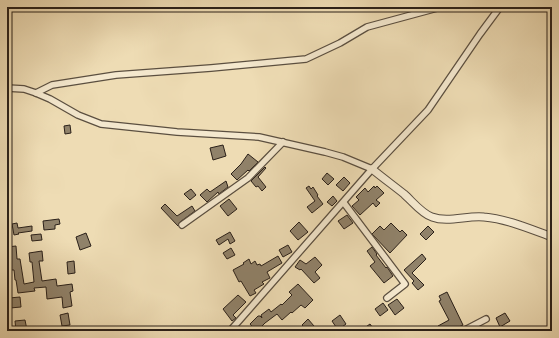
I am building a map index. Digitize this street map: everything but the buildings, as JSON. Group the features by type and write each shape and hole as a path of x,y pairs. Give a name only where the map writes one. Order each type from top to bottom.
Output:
{"street":[{"path":"36,93 52,85 116,75 306,59 340,43 367,27 441,7"},
{"path":"230,331 344,203 372,169 428,110 500,7"},
{"path":"7,88 24,89 36,93 78,115 101,124 177,132 260,137 325,152 343,157 372,169 433,218 441,219 482,216 496,218 552,237"},
{"path":"182,225 248,178 283,142"},
{"path":"344,203 405,284 387,298"},
{"path":"463,331 486,319"}]}
